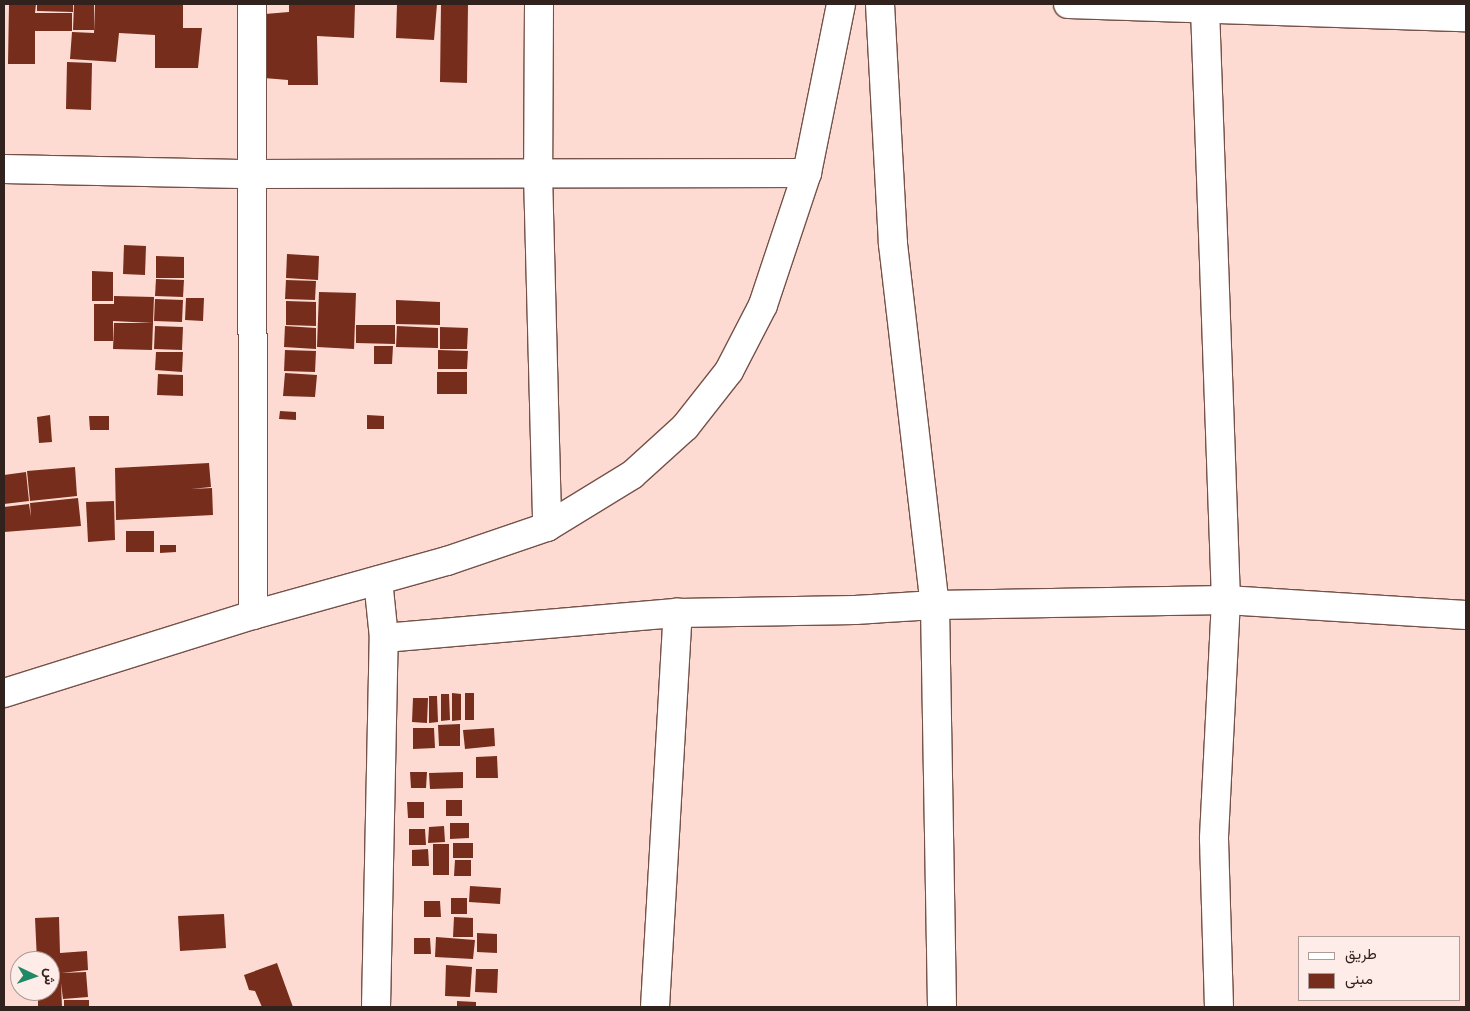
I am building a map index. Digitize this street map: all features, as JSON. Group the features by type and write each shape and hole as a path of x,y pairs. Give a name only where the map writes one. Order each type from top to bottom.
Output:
{"main road":[{"path":"252,4 253,614"},
{"path":"539,4 538,174 547,527"},
{"path":"4,693 253,614 446,561 547,527 632,475 685,427 729,371 763,304 807,173 841,4"},
{"path":"880,4 894,244 935,606 942,1007"},
{"path":"1068,4 1466,17"},
{"path":"1204,8 1226,600 1214,839 1219,1007"},
{"path":"4,169 252,174 807,173"},
{"path":"376,1007 384,638 378,580"},
{"path":"384,638 678,613 855,610 935,606 1226,600 1466,615"},
{"path":"655,1007 678,613"}],"building":[{"path":"9,4 36,4 35,13 72,13 72,31 35,31 35,64 8,64"},
{"path":"37,4 73,4 73,12 37,11"},
{"path":"74,4 94,4 94,30 73,30"},
{"path":"95,4 183,4 183,28 202,28 198,68 155,68 155,35 119,33 116,62 70,59 72,32 94,33"},
{"path":"289,4 355,4 354,38 317,36 318,85 288,85 288,80 264,78 265,14 289,12"},
{"path":"397,4 437,4 434,40 396,38"},
{"path":"441,4 468,4 467,83 440,82"},
{"path":"67,62 92,63 91,110 66,109"},
{"path":"124,245 146,246 145,275 123,274"},
{"path":"287,254 319,256 318,280 286,278"},
{"path":"156,256 184,257 184,278 156,278"},
{"path":"92,271 113,272 113,301 92,301"},
{"path":"156,279 184,280 183,297 155,296"},
{"path":"286,280 316,281 315,300 285,299"},
{"path":"319,292 356,293 354,349 317,347"},
{"path":"114,296 154,297 153,323 113,321 113,341 94,341 94,304 114,304"},
{"path":"186,298 204,298 203,321 185,320"},
{"path":"155,299 183,300 182,322 154,321"},
{"path":"396,300 440,302 440,325 396,324"},
{"path":"286,301 316,302 316,326 286,325"},
{"path":"114,323 153,323 152,350 113,349"},
{"path":"356,325 395,325 395,344 356,343"},
{"path":"155,326 183,327 182,350 154,349"},
{"path":"285,326 316,328 316,349 284,347"},
{"path":"397,326 438,328 438,348 396,347"},
{"path":"440,327 468,328 467,349 440,349"},
{"path":"374,346 393,346 392,364 374,364"},
{"path":"285,350 316,351 315,372 284,371"},
{"path":"438,350 468,351 467,369 438,369"},
{"path":"156,352 183,352 182,372 155,370"},
{"path":"437,372 467,372 467,394 437,394"},
{"path":"285,373 317,375 315,397 283,396"},
{"path":"158,374 183,375 183,396 157,395"},
{"path":"280,411 296,412 296,420 279,419"},
{"path":"50,415 52,442 39,443 37,417"},
{"path":"367,415 384,416 384,429 367,429"},
{"path":"89,416 109,416 109,430 90,430"},
{"path":"209,463 211,487 191,489 212,488 213,515 116,520 115,468"},
{"path":"75,467 77,496 30,501 27,471"},
{"path":"26,472 29,501 4,504 4,475"},
{"path":"78,498 81,526 4,532 4,507 29,504 31,517 30,503"},
{"path":"114,501 115,540 88,542 86,502"},
{"path":"126,531 154,531 154,552 126,552"},
{"path":"160,545 176,545 176,552 160,553"},
{"path":"452,693 461,694 461,720 452,721"},
{"path":"465,693 474,693 474,720 465,720"},
{"path":"441,694 449,694 450,720 441,721"},
{"path":"429,696 437,696 438,722 429,723"},
{"path":"413,698 428,698 427,723 412,722"},
{"path":"460,724 460,746 439,746 438,725"},
{"path":"413,728 434,728 435,748 413,749"},
{"path":"494,728 495,746 465,749 463,730"},
{"path":"497,756 498,778 476,778 476,757"},
{"path":"410,772 427,772 426,788 411,788"},
{"path":"463,772 463,788 430,789 429,773"},
{"path":"446,800 462,800 462,816 446,816"},
{"path":"407,802 424,802 424,818 408,818"},
{"path":"450,823 469,823 469,838 450,839"},
{"path":"444,826 445,842 428,843 429,827"},
{"path":"409,829 425,829 426,845 409,845"},
{"path":"453,843 473,843 473,858 453,858"},
{"path":"433,844 449,844 449,875 433,875"},
{"path":"428,849 429,866 412,866 412,850"},
{"path":"455,860 471,860 471,876 454,876"},
{"path":"470,886 501,888 500,904 469,902"},
{"path":"451,898 467,898 467,914 451,914"},
{"path":"424,901 440,901 441,917 424,917"},
{"path":"224,914 226,948 180,951 178,916"},
{"path":"59,917 60,951 37,951 35,918"},
{"path":"454,917 473,918 473,937 453,937"},
{"path":"477,933 497,934 497,953 477,952"},
{"path":"436,937 475,940 473,959 435,957"},
{"path":"414,938 430,938 431,954 414,954"},
{"path":"87,951 88,970 61,973 86,972 88,997 63,999 61,983 62,1007 38,1007 38,1001 60,1001 60,953"},
{"path":"277,963 293,1007 262,1007 255,991 249,990 244,975"},
{"path":"446,965 472,967 470,997 445,996"},
{"path":"476,969 498,969 497,993 475,992"},
{"path":"64,1000 89,1000 89,1007 64,1007"},
{"path":"457,1001 476,1002 476,1007 457,1007"}]}
